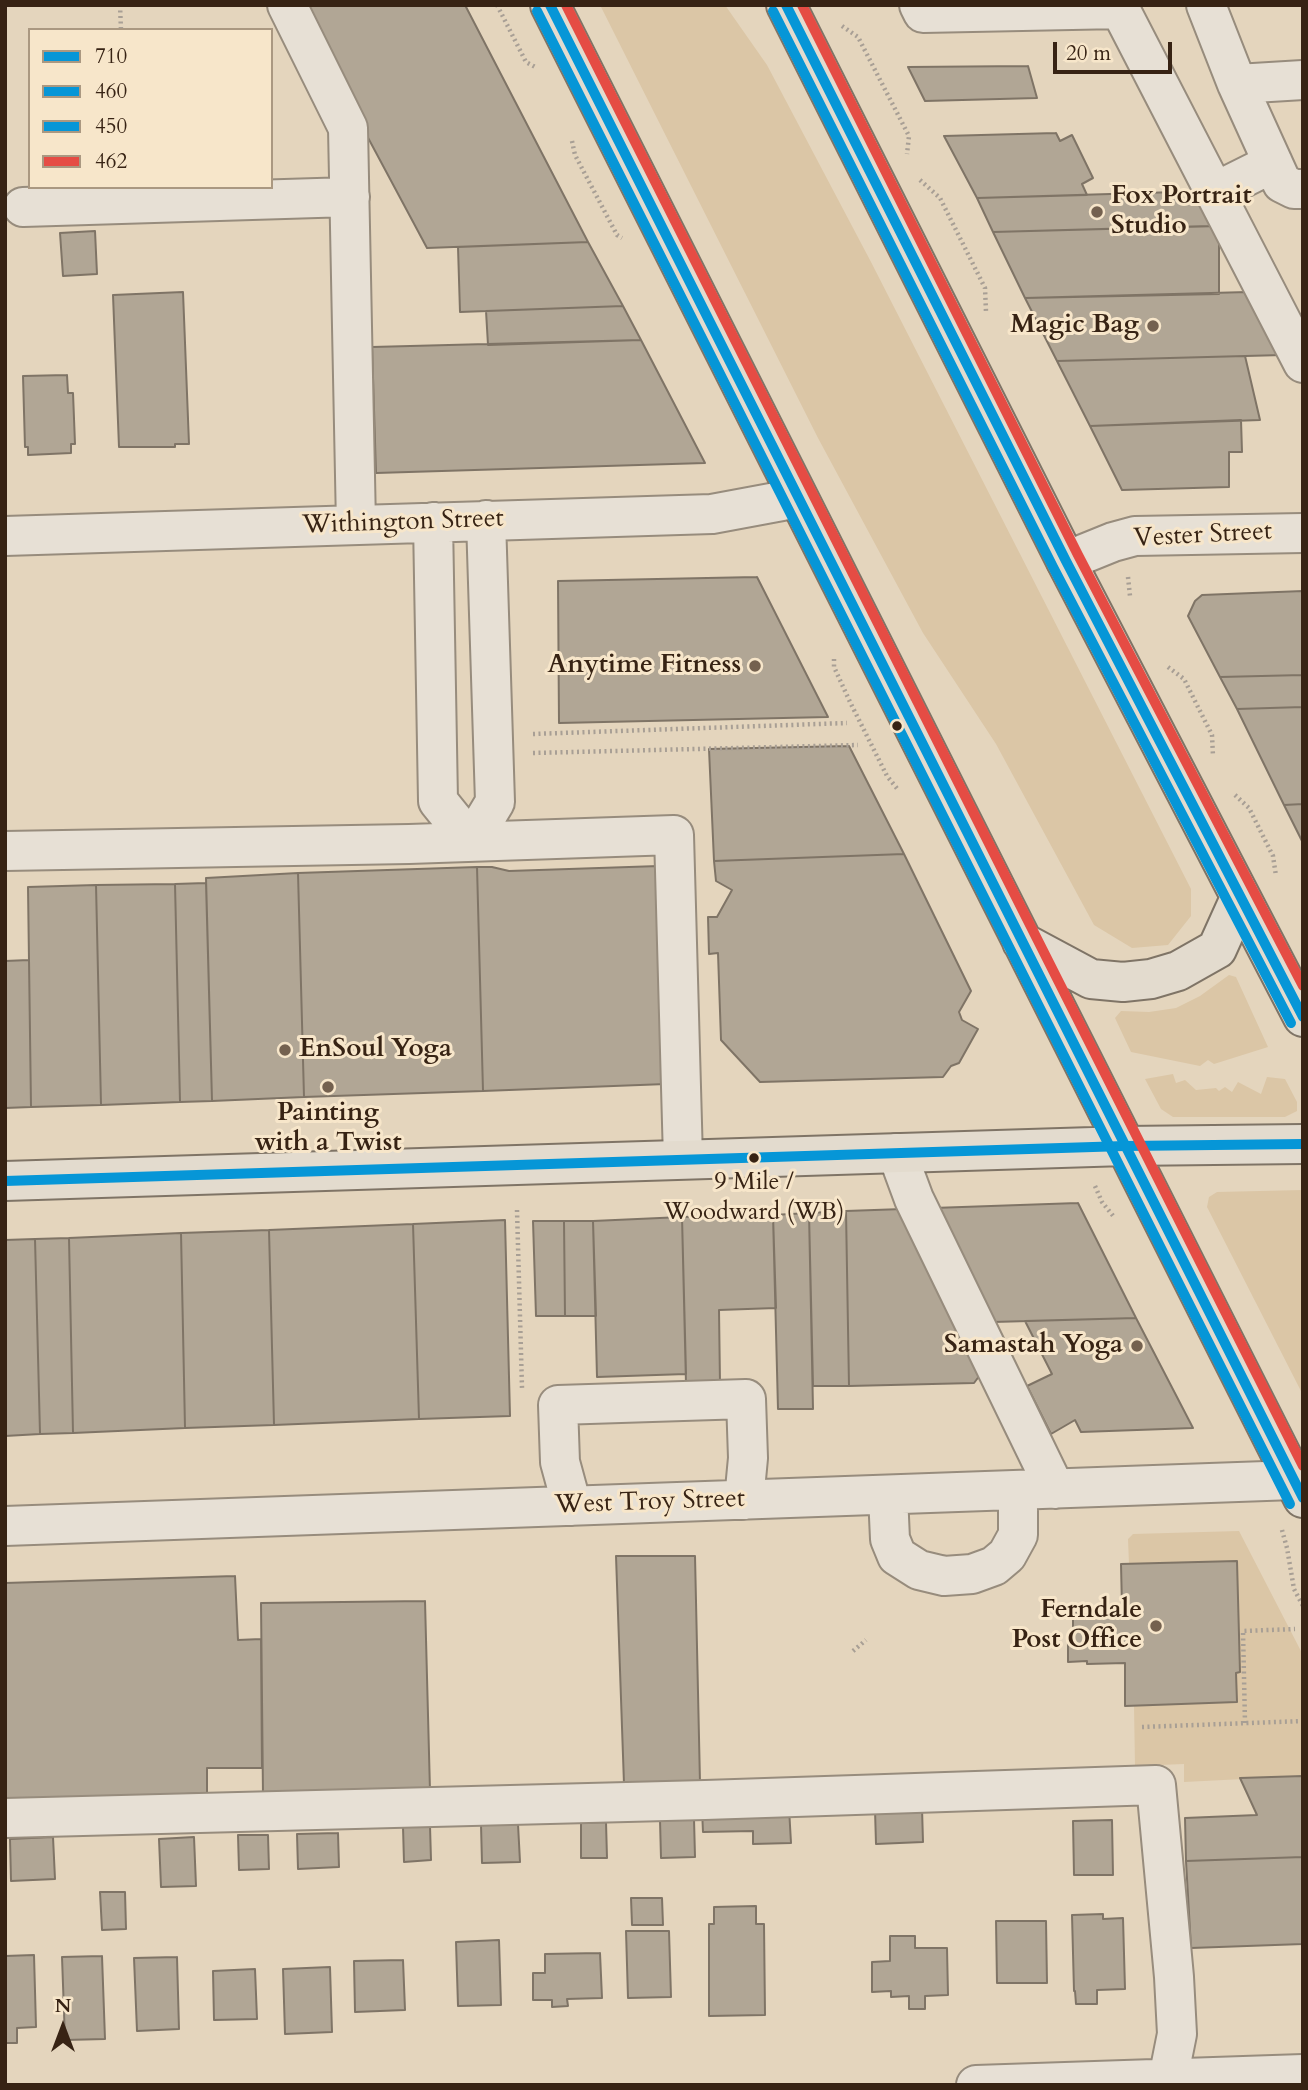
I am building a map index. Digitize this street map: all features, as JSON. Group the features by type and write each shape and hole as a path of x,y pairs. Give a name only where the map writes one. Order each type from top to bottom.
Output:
{"main road":[{"path":"550,5 1298,1489"},
{"path":"786,5 1066,561 1303,1017"},
{"path":"1022,942 1091,979 1123,982 1151,979 1178,971 1217,949 1240,898"},
{"path":"5,1181 1125,1146 1303,1144"}],"street":[{"path":"287,5 348,128 356,525"},
{"path":"919,5 923,13 1120,7 1303,363"},
{"path":"1206,5 1237,84 1282,183 1294,189 1303,189"},
{"path":"1237,84 1303,80"},
{"path":"1215,192 1273,163"},
{"path":"23,207 350,197"},
{"name":"Withington Street","path":"5,536 712,514 799,498"},
{"path":"471,842 495,802 486,520"},
{"path":"433,522 438,801 471,842"},
{"name":"Vester Street","path":"1066,561 1135,536 1303,533"},
{"path":"5,850 471,842 674,835 683,1159"},
{"path":"888,1495 890,1539 897,1556 919,1570 944,1576 972,1574 994,1566 1007,1555 1037,1490 897,1153"},
{"path":"572,1506 560,1462 558,1405 746,1399 748,1458 744,1500"},
{"name":"West Troy Street","path":"5,1526 1037,1490 1298,1489"},
{"path":"5,1818 1156,1785 1177,2034 1168,2078"},
{"path":"976,2085 1303,2074"}],"path":[{"path":"120,5 121,28"},
{"path":"836,21 858,37 909,136 906,157"},
{"path":"917,176 940,198 985,288 986,320"},
{"path":"1113,542 1129,582 1131,606"},
{"path":"1166,665 1184,679 1212,735 1213,766"},
{"path":"493,745 847,723"},
{"path":"493,745 858,745"},
{"path":"1232,793 1249,808 1273,856 1281,885"},
{"path":"517,1210 522,1396"},
{"path":"1245,1723 1243,1631 1294,1629"},
{"path":"853,1651 866,1640"},
{"path":"1142,1727 1303,1721"}],"shaded area":[{"path":"600,5 725,5 767,65 871,262 1191,889 1191,916 1168,945 1132,948 1094,925 996,744 923,633 818,438"},
{"path":"1229,975 1236,977 1268,1047 1214,1064 1208,1060 1200,1066 1131,1052 1115,1018 1121,1011 1149,1012 1176,1008 1200,996"},
{"path":"1173,1074 1176,1083 1185,1080 1196,1090 1216,1088 1219,1091 1225,1087 1232,1092 1238,1082 1261,1094 1267,1077 1285,1079 1297,1102 1297,1111 1285,1117 1173,1117 1161,1109 1145,1079"},
{"path":"1303,1190 1303,1395 1207,1207 1209,1197 1217,1192"},
{"path":"1239,1531 1303,1655 1303,1776 1184,1782 1184,1764 1135,1766 1134,1706 1237,1702 1236,1673 1240,1672 1237,1562 1129,1564 1128,1539 1133,1534"}],"building":[{"path":"297,5 465,5 588,242 427,248"},
{"path":"1028,66 1037,98 925,101 908,67"},
{"path":"1056,133 1060,141 1072,135 1093,178 1082,184 1087,195 977,198 944,136"},
{"name":"Fox Portrait Studio","path":"1210,191 1210,226 993,232 977,198"},
{"path":"1219,226 1219,294 1025,298 993,232"},
{"path":"95,231 97,274 63,276 60,233"},
{"path":"588,242 623,306 460,312 458,247"},
{"path":"183,292 189,444 175,444 175,447 119,447 113,295"},
{"name":"Magic Bag","path":"1248,292 1283,355 1057,361 1025,298"},
{"path":"623,306 641,340 488,345 486,311"},
{"path":"641,340 705,463 376,473 372,347"},
{"path":"1245,356 1260,420 1090,426 1057,361"},
{"path":"67,375 68,393 73,393 75,444 71,444 71,453 28,455 28,447 25,447 23,376"},
{"path":"1241,420 1242,452 1229,452 1229,487 1122,490 1090,426"},
{"path":"757,577 828,717 559,723 558,581"},
{"path":"1303,591 1303,675 1220,677 1188,616 1195,601 1202,595"},
{"path":"1303,675 1303,707 1237,709 1220,677"},
{"path":"1303,707 1303,804 1284,805 1237,709"},
{"path":"849,746 904,854 714,861 709,749"},
{"path":"1303,804 1303,843 1284,805"},
{"path":"904,854 971,991 959,1012 962,1020 978,1029 959,1063 951,1066 943,1077 760,1082 721,1040 718,953 709,954 708,917 717,917 732,890 716,881 714,861"},
{"path":"659,866 666,1084 483,1091 477,867 509,871"},
{"path":"477,867 483,1091 304,1097 298,873"},
{"path":"298,873 304,1097 212,1101 206,878"},
{"path":"206,883 212,1101 180,1102 175,884"},
{"path":"175,884 180,1102 101,1105 96,885"},
{"path":"96,885 101,1105 31,1107 28,887"},
{"path":"29,960 31,1107 5,1108 5,961"},
{"path":"1078,1203 1136,1318 993,1322 933,1208"},
{"path":"903,1209 983,1371 974,1383 849,1386 846,1211"},
{"path":"846,1211 849,1386 813,1386 809,1213"},
{"path":"809,1213 813,1409 778,1409 773,1215"},
{"path":"773,1215 776,1308 719,1310 720,1384 686,1384 682,1217"},
{"path":"682,1217 686,1374 597,1377 593,1221"},
{"path":"505,1220 510,1416 419,1419 413,1224"},
{"path":"533,1221 564,1221 565,1316 536,1316"},
{"path":"564,1221 593,1221 596,1316 565,1316"},
{"path":"413,1224 419,1419 274,1425 269,1230"},
{"path":"269,1230 274,1425 185,1428 181,1233"},
{"path":"181,1233 185,1428 73,1433 69,1238"},
{"path":"69,1238 73,1433 40,1434 35,1239"},
{"path":"35,1239 40,1434 5,1436 5,1240"},
{"path":"1136,1318 1193,1428 1081,1432 1075,1420 1051,1434 1027,1386 1052,1374 1025,1321"},
{"path":"616,1556 695,1556 700,1783 624,1784"},
{"name":"Ferndale Post Office","path":"1237,1561 1240,1672 1236,1673 1237,1702 1125,1706 1125,1663 1068,1662 1068,1638 1073,1638 1073,1613 1085,1613 1086,1608 1122,1608 1121,1564"},
{"path":"235,1576 238,1640 261,1639 262,1768 207,1768 207,1793 5,1802 5,1583"},
{"path":"425,1601 430,1791 263,1796 261,1603"},
{"path":"1303,1776 1303,1857 1186,1861 1185,1818 1257,1815 1240,1778"},
{"path":"789,1808 791,1843 753,1844 753,1831 703,1832 702,1810"},
{"path":"922,1808 923,1842 876,1844 875,1810"},
{"path":"694,1819 695,1857 661,1858 660,1820"},
{"path":"1112,1820 1113,1875 1074,1875 1073,1821"},
{"path":"606,1822 607,1858 581,1858 581,1823"},
{"path":"518,1824 520,1862 482,1863 481,1825"},
{"path":"430,1826 431,1860 404,1862 403,1827"},
{"path":"338,1833 339,1867 298,1869 297,1834"},
{"path":"238,1835 268,1835 269,1869 239,1870"},
{"path":"53,1837 55,1879 11,1881 10,1839"},
{"path":"194,1837 196,1886 161,1887 159,1839"},
{"path":"1303,1857 1303,1944 1191,1948 1186,1861"},
{"path":"100,1892 125,1892 126,1929 102,1930"},
{"path":"631,1898 662,1898 663,1925 632,1925"},
{"path":"756,1906 756,1924 764,1924 765,2015 709,2016 709,1924 714,1924 714,1907"},
{"path":"1103,1914 1103,1919 1123,1918 1125,1989 1097,1990 1097,2004 1076,2004 1072,1915"},
{"path":"996,1921 1046,1921 1047,1983 997,1983"},
{"path":"626,1931 669,1931 671,1997 628,1998"},
{"path":"890,1936 915,1936 915,1948 947,1948 948,1995 925,1996 925,2009 909,2009 909,1996 891,1997 891,1991 872,1992 872,1962 890,1961"},
{"path":"499,1940 501,2005 458,2006 456,1942"},
{"path":"600,1953 602,1998 567,1999 568,2006 552,2007 552,2000 533,2000 533,1973 545,1973 545,1954"},
{"path":"34,1955 36,2027 17,2028 17,2043 5,2043 5,1956"},
{"path":"102,1956 105,2039 65,2040 62,1957"},
{"path":"177,1957 179,2029 137,2031 134,1958"},
{"path":"403,1960 405,2010 355,2012 354,1961"},
{"path":"330,1967 332,2032 285,2034 283,1969"},
{"path":"255,1969 257,2019 214,2020 213,1971"}],"transit line":[{"name":"460","path":"550,5 1303,1498"},
{"name":"462","path":"566,5 1303,1466"},
{"name":"460","path":"786,5 1066,561 1303,1017"},
{"name":"462","path":"802,5 1078,555 1303,986"},
{"name":"450","path":"537,11 1290,1504"},
{"name":"450","path":"773,11 1053,567 1291,1023"},
{"name":"710","path":"5,1181 1125,1146 1303,1144"}],"place":[{"name":"Fox Portrait Studio","path":"1097,212"},
{"name":"Magic Bag","path":"1153,326"},
{"name":"Anytime Fitness","path":"755,666"},
{"name":"EnSoul Yoga","path":"285,1050"},
{"name":"Painting with a Twist","path":"328,1087"},
{"name":"9 Mile / Woodward (WB)","path":"754,1158"},
{"name":"Samastah Yoga","path":"1137,1346"},
{"name":"Ferndale Post Office","path":"1156,1626"}]}
